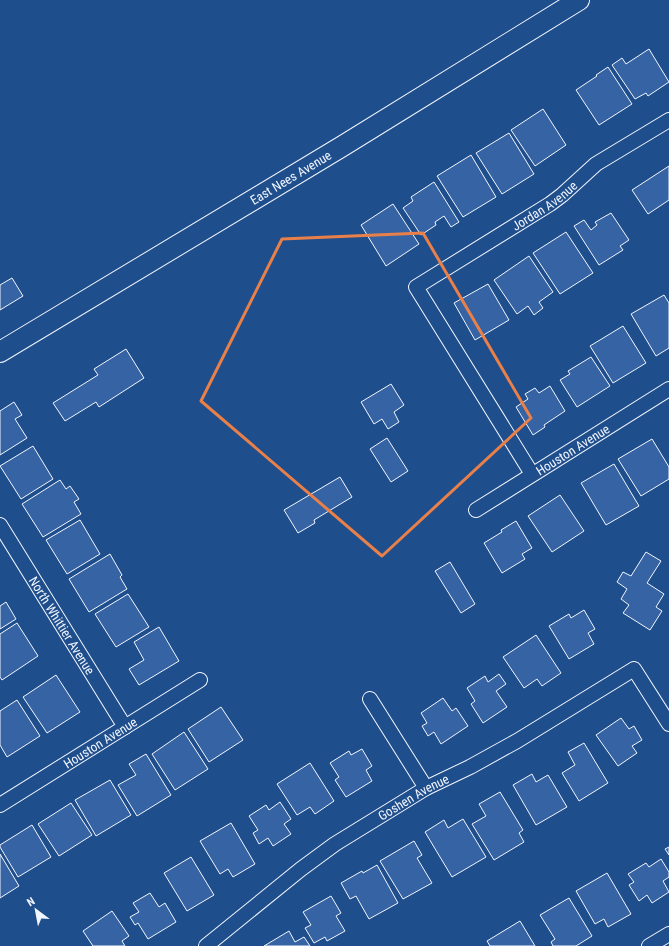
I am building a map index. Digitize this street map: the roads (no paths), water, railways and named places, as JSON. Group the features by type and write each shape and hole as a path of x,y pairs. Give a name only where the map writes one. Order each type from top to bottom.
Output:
{"main road":[{"name":"East Nees Avenue","path":"0,352 340,147 579,0"}],"street":[{"name":"Jordan Avenue","path":"532,474 416,287 550,204 596,164 669,120"},
{"name":"Houston Avenue","path":"476,510 669,389"},
{"name":"North Whittier Avenue","path":"0,524 125,727"},
{"name":"Goshen Avenue","path":"206,946 301,869 335,844 426,788 470,767 518,741 634,669 669,724"},
{"name":"Houston Avenue","path":"0,805 200,680"},
{"path":"370,699 426,788"},
{"path":"649,946 669,934"}]}
